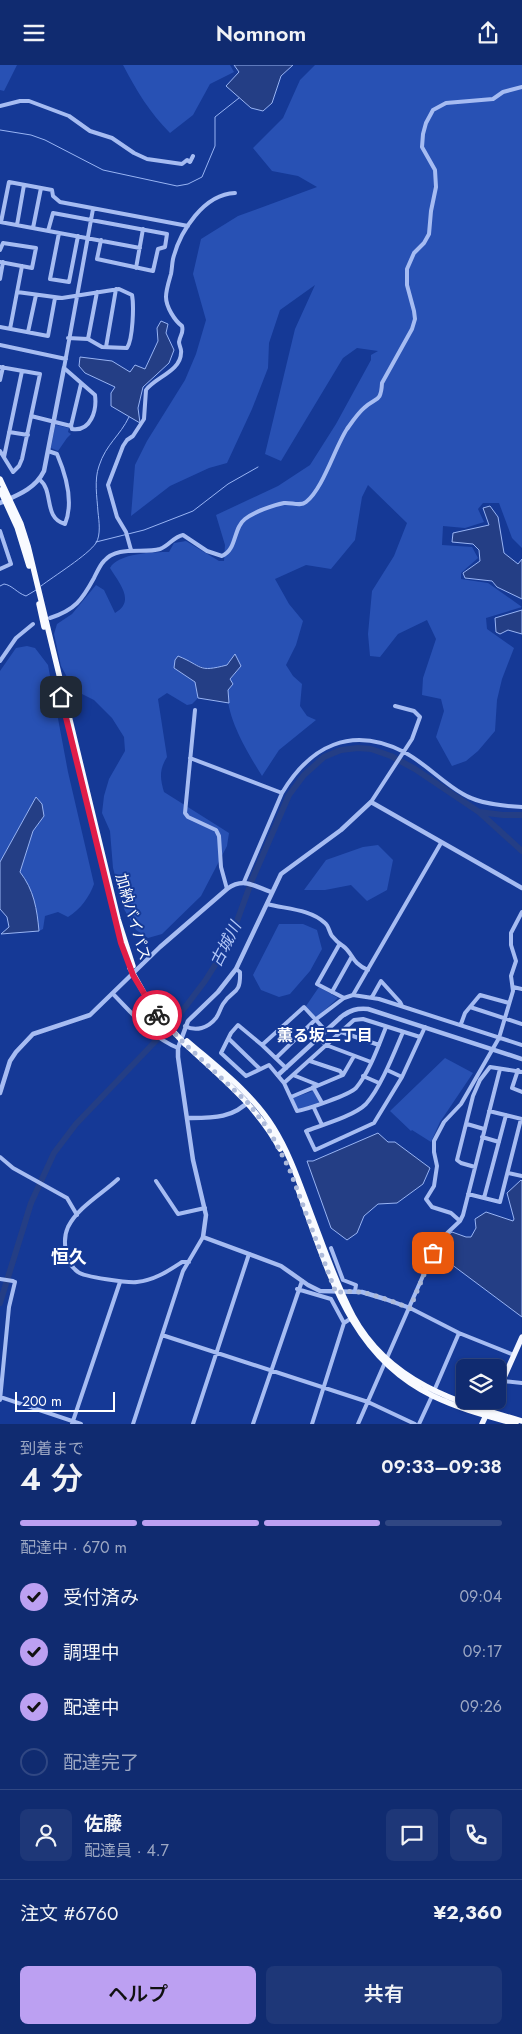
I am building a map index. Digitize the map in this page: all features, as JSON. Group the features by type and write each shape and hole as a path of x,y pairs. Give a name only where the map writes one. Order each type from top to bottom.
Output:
{"highway":[{"name":"加納バイパス","path":"0,479 5,501"},
{"name":"加納バイパス","path":"0,490 17,527 33,578 112,909 132,967 154,1011 249,1101 273,1127 291,1163 350,1319 364,1340 386,1361 433,1394 487,1414"},
{"name":"加納バイパス","path":"339,1292 367,1337 386,1361"},
{"path":"487,1414 522,1421"},
{"path":"487,1414 516,1424"}],"main road":[{"path":"506,1372 522,1337"},
{"path":"482,1424 489,1409"}],"street":[{"path":"50,618 62,614 77,604 104,560 116,554 131,550 159,549 183,535 217,556 226,555 242,522 250,516 281,504 300,504 306,502 323,476 348,427 364,407 379,399 382,393 382,383 413,327 414,311 407,285 407,269 414,253 424,243 429,234 436,187 435,170 422,147 426,123 433,111 446,103 493,99 503,92 522,87"},
{"path":"0,106 20,101 29,101 69,116 90,131 112,138 134,153 147,159 182,164 187,161 190,162 193,156"},
{"path":"140,248 0,222 9,182 52,190 54,196 60,202 188,226"},
{"path":"17,225 24,185"},
{"path":"34,228 41,188"},
{"path":"131,550 126,532 117,517 108,485 123,446 133,436 144,419 146,390 156,379 172,370 182,353 179,343 184,332 182,327 176,322 166,297 173,259 194,215 211,200 221,195 235,193"},
{"path":"5,501 27,491 40,480 44,471 93,209"},
{"path":"48,231 53,213 167,234 165,247 158,249 153,271 96,259 100,240"},
{"path":"136,268 143,229"},
{"path":"59,233 50,279 68,282 78,236"},
{"path":"0,249 3,243 36,248 32,268 2,262 0,279"},
{"path":"10,329 22,266"},
{"path":"17,291 56,298 116,289 128,292 133,297 129,346 124,349 106,347 88,339 68,338"},
{"path":"106,347 116,289"},
{"path":"88,339 97,292"},
{"path":"28,333 36,295"},
{"path":"0,328 48,336 56,298"},
{"path":"0,345 66,359"},
{"path":"0,380 1,367 40,374 22,461 16,471 13,472 0,451"},
{"path":"31,416 71,426 72,429 82,429 90,423 95,395 64,368"},
{"path":"4,457 22,371"},
{"path":"71,426 81,384"},
{"path":"373,403 375,408"},
{"path":"9,432 28,435"},
{"path":"40,480 46,486 49,508 58,521 65,524 69,515 65,474 57,454 48,451"},
{"path":"0,531 11,564 0,569"},
{"path":"0,661 16,638 33,624"},
{"path":"133,1424 183,1271 203,1237 206,1223 205,1208 193,1160 182,1090 178,1048 185,1026 190,1017 218,992 236,969 250,943 281,874 341,830 371,801 412,739 420,717 414,711 395,706"},
{"path":"195,710 185,813 188,817 216,830 221,867 227,889"},
{"path":"245,882 282,793 299,769 328,746 360,741 378,743 402,753 464,795 493,804 522,807"},
{"path":"190,758 282,793"},
{"path":"371,801 522,888"},
{"path":"276,1058 316,1021 352,995 441,843"},
{"path":"0,1093 10,1061 33,1034 90,1015 160,947 235,883 245,882 272,892"},
{"path":"267,904 308,913 326,923 339,945 343,946 361,967 368,969"},
{"path":"460,1221 451,1213 432,1207 426,1199 434,1186 437,1165 434,1141 444,1122 456,1111 467,1094 499,1038 513,987 511,976 516,957 511,945 511,938 514,925 522,912"},
{"path":"339,945 317,985 344,999"},
{"path":"332,992 352,958"},
{"path":"185,1026 197,1030 209,1025 217,1017 223,1004 238,988 240,972 236,969"},
{"path":"372,997 381,981 402,1006"},
{"path":"513,987 522,989"},
{"path":"113,994 152,1032 178,1048"},
{"path":"352,995 372,997 522,1045"},
{"path":"461,1024 470,1007 480,995 509,1003"},
{"path":"262,1045 304,1007 326,1031"},
{"path":"470,1007 522,1024"},
{"path":"278,1075 346,1013 360,1008 522,1059"},
{"path":"284,1083 354,1021 363,1019 420,1037"},
{"path":"286,1068 238,1025 230,1033 229,1039 221,1053 246,1076 268,1065 284,1083 297,1111 314,1107 354,1089 364,1076 386,1027"},
{"path":"403,1032 387,1070 365,1104 354,1112 306,1131 315,1150 374,1123 402,1077 424,1027"},
{"path":"341,1032 379,1045"},
{"path":"318,1038 326,1045 371,1062"},
{"path":"229,1039 260,1069"},
{"path":"291,1097 343,1075 354,1056"},
{"path":"310,1061 340,1071 343,1075"},
{"path":"475,1167 457,1160 473,1095 480,1079 490,1067 520,1071 512,1088 522,1092"},
{"path":"358,1424 433,1253 443,1237 460,1221 500,1069"},
{"path":"387,1070 402,1077"},
{"path":"293,1075 318,1085"},
{"path":"364,1076 379,1083"},
{"path":"313,1087 322,1103"},
{"path":"467,1094 473,1095"},
{"path":"187,1118 224,1116 241,1109 249,1101"},
{"path":"314,1107 322,1125"},
{"path":"468,1194 500,1202 522,1119 489,1111"},
{"path":"484,1198 506,1115"},
{"path":"467,1124 484,1129"},
{"path":"482,1137 499,1142"},
{"path":"0,1157 13,1168 67,1198 77,1215"},
{"path":"508,1173 522,1176"},
{"path":"118,1179 77,1215 69,1225 65,1237 67,1255 74,1268 85,1275 120,1282 148,1280 182,1262 189,1262"},
{"path":"156,1181 178,1214 205,1208"},
{"path":"203,1237 281,1266 320,1291 355,1291 385,1299 410,1308 459,1333 514,1355"},
{"path":"330,1248 343,1280 356,1285 355,1291"},
{"path":"193,1424 249,1254"},
{"path":"0,1279 14,1282 9,1307 0,1398 81,1424"},
{"path":"253,1424 297,1289 302,1281"},
{"path":"73,1423 120,1282"},
{"path":"297,1289 331,1299 344,1323"},
{"path":"312,1424 344,1323 350,1319"},
{"path":"419,1424 459,1333"},
{"path":"162,1335 368,1402 415,1424"},
{"path":"506,1381 522,1383"}],"shaded area":[{"path":"0,65 17,65 4,91 0,90"},
{"path":"123,65 230,65 234,72 210,84 193,115 170,133 144,101"},
{"path":"234,65 293,65 281,76 272,103 263,111 251,108 226,86 239,72"},
{"path":"315,65 522,65 522,548 512,538 499,503 483,503 478,509 484,522 465,528 443,526 442,545 472,547 478,558 461,573 461,579 488,583 522,607 486,618 487,629 514,648 502,679 497,700 495,731 478,751 466,761 452,766 436,737 444,711 441,699 422,695 423,678 436,639 427,620 398,634 380,657 370,656 368,634 372,591 394,556 407,523 368,485 362,497 355,540 331,569 306,565 275,579 289,604 303,621 296,645 286,665 293,676 302,684 300,706 307,716 316,720 279,750 262,776 248,753 229,708 228,693 230,680 238,670 235,655 225,666 219,668 206,668 187,660 174,668 195,682 198,698 192,704 187,705 167,693 158,699 167,757 161,774 164,792 229,833 227,846 201,896 162,934 148,938 136,930 124,909 113,868 110,831 102,813 109,779 125,751 124,737 112,718 94,700 74,690 61,666 54,634 57,624 72,614 96,585 104,590 115,613 121,608 124,603 124,592 110,568 120,559 137,554 169,552 174,543 186,541 219,561 224,561 225,545 216,515 278,486 310,465 336,424 371,360 371,355 378,351 357,348 343,358 281,461 265,454 295,329 315,285 280,310 269,343 268,368 252,409 227,463 209,468 170,486 131,516 135,465 147,441 185,380 196,354 206,320 193,274 201,239 238,216 317,187 298,176 272,171 253,148 283,118 300,80"},
{"path":"161,321 168,324 166,333 174,350 169,363 143,387 138,408 140,423 111,406 111,393 115,387 85,373 79,366 80,357 112,361 130,372 135,365 145,369 158,341 157,328"},
{"path":"56,425 69,428 68,432 71,434 58,451 51,448"},
{"path":"490,506 498,517 504,553 518,564 522,559 522,599 497,587 492,581 465,578 463,573 480,561 479,550 473,544 452,542 453,533 489,525 483,508"},
{"path":"522,610 522,634 508,630 500,634 496,632 495,618"},
{"path":"27,646 35,648 48,665 68,772 94,884 87,898 77,911 68,917 58,912 45,916 43,929 39,931 34,900 29,886 20,872 33,831 44,816 36,797 0,862 0,671 16,648"},
{"path":"235,654 241,666 230,679 233,684 228,690 229,703 198,698 195,682 174,668 175,660 178,656 201,667 210,668 227,665"},
{"path":"36,797 42,804 44,816 33,831 20,872 29,886 34,900 39,931 1,934 9,927 7,917 0,909 0,862"},
{"path":"378,845 393,860 387,890 367,901 351,885 325,890 304,890 326,860 363,847"},
{"path":"279,924 303,924 317,930 322,949 310,971 290,994 279,997 261,990 253,975"},
{"path":"319,987 338,998 316,1018 306,1006"},
{"path":"445,1058 473,1073 440,1122 431,1142 411,1131 390,1111"},
{"path":"313,1091 319,1102 316,1105 297,1109 293,1098"},
{"path":"378,1133 388,1142 395,1142 430,1168 423,1184 397,1203 378,1204 364,1216 357,1233 347,1240 331,1228 307,1161 313,1161"},
{"path":"521,1180 522,1317 447,1261 440,1248 447,1236 452,1232 471,1237 476,1228 475,1219 486,1212 513,1221 507,1193"}],"waterway":[{"path":"0,130 31,135 45,140 103,170 177,186 188,184 202,177 215,146 215,117 239,98"},
{"path":"41,586 79,559 96,543 99,536 96,489 97,471 105,452 122,430 129,417"},
{"path":"96,542 144,530 193,511 228,484 258,467"},
{"path":"0,586 7,585 26,596 36,590"},
{"name":"古城川","path":"0,1303 31,1203 54,1153 76,1124 173,1023 205,981 229,943 252,880 289,795 304,775 324,757 341,750 371,749 391,756 415,769 479,812 522,815"},
{"path":"479,812 522,851"}],"way so far":[{"path":"157,1015 248,1103 269,1130 285,1158 336,1293 355,1291 368,1293 410,1308 433,1253"}],"district":[{"name":"薫る坂二丁目","path":"325,1035"},
{"name":"恒久","path":"69,1257"}],"route":[{"path":"61,697 121,943 141,991 157,1015"}]}
